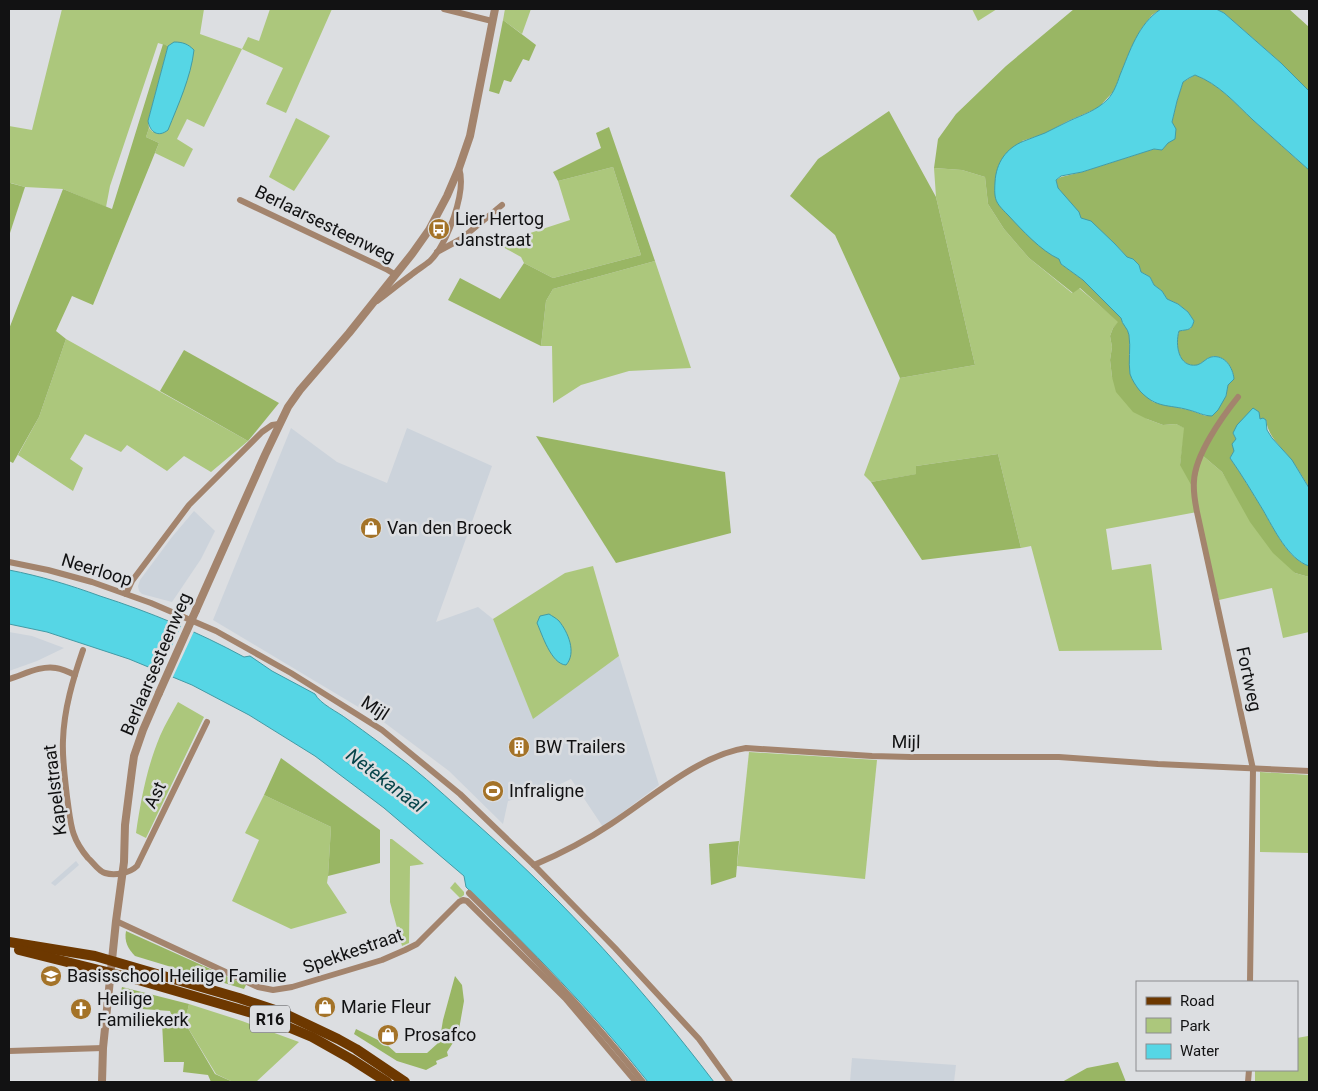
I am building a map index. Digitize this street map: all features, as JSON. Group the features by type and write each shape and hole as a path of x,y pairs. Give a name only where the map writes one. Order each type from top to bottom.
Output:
{"main road":[{"path":"9,942 95,956 113,961"},
{"path":"9,947 112,973"},
{"name":"R16","path":"113,961 281,1012 356,1049 405,1082"},
{"name":"R16","path":"112,973 199,997 277,1022 332,1047 387,1082"}],"street":[{"path":"444,9 492,20"},
{"name":"Berlaarsesteenweg","path":"102,1082 103,1048 124,862 127,801 133,763 143,730 288,407 396,275 429,230 448,196 470,136 494,9"},
{"name":"Berlaarsesteenweg","path":"372,305 429,261 437,252 454,219 460,197 461,173 459,168"},
{"name":"Berlaarsesteenweg","path":"240,200 396,275"},
{"name":"Berlaarsesteenweg","path":"437,252 461,239 502,205"},
{"name":"Fortweg","path":"1238,397 1225,413 1202,455 1195,471 1194,490 1197,512 1253,769 1250,981"},
{"path":"126,594 132,580 189,504 262,432 272,425 279,424"},
{"name":"Neerloop","path":"9,562 92,582 174,612"},
{"name":"Mijl","path":"174,612 216,631 283,669 382,730 460,794 534,865 615,948 699,1039 730,1082"},
{"name":"Kapelstraat","path":"83,650 65,719 63,740 64,765 73,834 80,848 102,873 122,873"},
{"path":"9,679 41,669 51,668 75,675"},
{"name":"Ast","path":"122,873 137,866 207,722"},
{"name":"Mijl","path":"534,865 599,832 668,784 702,764 727,753 746,748 872,756 1059,757 1309,771"},
{"path":"469,893 566,991 643,1082"},
{"name":"Spekkestraat","path":"116,922 258,987 279,989 315,981 382,960 418,944 459,902 467,900 565,998 636,1082"},
{"path":"9,1051 103,1048"}],"shaded area":[{"path":"291,428 337,462 387,483 407,428 492,466 436,622 478,607 493,619 533,718 619,656 659,785 603,827 571,779 552,788 508,801 503,824 449,771 385,723 213,620"},
{"path":"194,511 215,531 201,559 172,602 142,594 138,586 140,580"},
{"path":"9,632 32,636 64,648 37,661 9,671"},
{"path":"76,861 79,865 55,886 51,883"},
{"path":"852,1058 956,1065 954,1082 850,1082"}],"green space":[{"path":"62,9 204,9 200,34 242,49 204,127 187,119 177,139 193,149 184,167 155,153 159,143 146,137 149,128 153,132 174,43 168,46 158,43 110,186 106,207 63,189 25,187 11,183 9,188 9,126 32,130"},
{"path":"270,9 332,9 286,113 266,104 283,68 242,49 248,37 259,41"},
{"path":"505,9 531,9 522,34 503,20"},
{"path":"972,9 997,9 978,21"},
{"path":"1074,9 1161,9 1152,15 1141,29 1114,91 1098,108 1044,134 1022,141 1014,221 1041,247 1060,259 1061,264 1083,280 1122,318 1122,322 1128,329 1130,342 1129,358 1136,386 1153,402 1206,416 1226,396 1228,385 1234,379 1232,370 1224,360 1216,357 1211,357 1197,365 1186,363 1182,359 1177,342 1179,331 1190,329 1194,321 1188,312 1178,304 1167,299 1162,291 1154,285 1150,277 1141,272 1139,265 1127,257 1091,222 1081,218 1058,188 1056,180 1154,149 1162,150 1175,129 1172,122 1183,82 1195,75 1212,83 1309,170 1309,488 1294,464 1273,437 1266,420 1233,433 1236,439 1234,451 1230,458 1282,542 1294,557 1309,566 1309,577 1295,573 1273,553 1250,522 1222,472 1202,455 1194,490 1180,465 1184,428 1176,424 1163,425 1133,412 1116,392 1110,360 1112,347 1110,336 1118,322 1080,288 1073,293 1029,258 1004,229 988,204 985,177 962,170 934,168 938,139 956,114 1006,66"},
{"path":"1216,9 1289,9 1309,27 1309,91 1281,63 1224,13"},
{"path":"503,20 536,45 529,61 523,59 511,82 504,80 499,94 489,91"},
{"path":"163,44 168,46 148,121 149,128 146,137 159,143 93,305 72,296 56,331 66,339 39,417 13,463 9,461 9,329 63,189 112,209"},
{"path":"889,111 936,197 975,365 900,378 835,235 790,196 818,159"},
{"path":"296,118 330,136 294,191 269,177"},
{"path":"609,127 655,261 553,289 546,301 541,346 448,300 460,278 500,299 524,263 553,278 641,255 613,167 558,181 553,172 601,148 596,133"},
{"path":"613,167 641,255 553,278 524,263 521,257 501,246 507,238 520,245 524,235 570,220 558,181"},
{"path":"934,168 962,170 985,177 988,204 1004,229 1029,258 1072,293 1079,288 1119,322 1113,328 1110,336 1112,377 1147,419 1163,425 1176,424 1185,428 1180,465 1202,455 1222,472 1236,495 1295,573 1309,577 1309,632 1283,638 1272,588 1219,600 1197,512 1106,529 1112,570 1151,564 1162,650 1059,651 1031,546 1021,548 998,454 916,466 917,474 871,482 864,475 900,378 975,365 936,197"},
{"path":"10,183 25,187 9,236 9,188"},
{"path":"655,261 691,368 629,371 581,385 553,403 552,346 541,346 546,301 553,289"},
{"path":"66,339 248,441 211,472 184,456 167,471 127,445 121,452 85,434 70,459 83,468 73,491 18,455 39,417"},
{"path":"184,350 279,403 248,441 160,391"},
{"path":"536,436 725,472 731,533 616,563"},
{"path":"998,454 1021,548 922,560 871,482 916,474 916,466"},
{"path":"593,566 619,656 533,719 493,619 565,573"},
{"path":"178,702 204,717 146,838 136,833 145,783 151,759 160,736"},
{"path":"749,752 877,760 865,879 737,866"},
{"path":"281,758 380,830 380,863 328,876 331,827 264,795"},
{"path":"1260,772 1309,775 1309,853 1260,852"},
{"path":"264,795 331,827 327,883 347,913 291,929 232,901 259,840 245,833"},
{"path":"390,839 424,864 410,866 409,943 402,946 390,902"},
{"path":"739,841 736,877 711,885 709,844"},
{"path":"1309,861 1309,1082 1255,1082 1255,1071 1298,1071 1298,1038 1308,1036"},
{"path":"455,882 464,892 464,895 460,898 450,888"},
{"path":"126,931 246,985 244,989 135,956 127,945"},
{"path":"455,976 462,985 464,1001 458,1035 447,1052 448,1056 436,1061 437,1064 426,1070 397,1061 354,1034 356,1029 386,1044 396,1053 427,1053 437,1044"},
{"path":"122,987 189,1004 187,1013 177,1012 181,1024 185,1023 215,1074 233,1082 211,1082 208,1075 183,1072 184,1062 164,1062 162,1022 174,1022 170,1011 142,1009 141,1001 119,999"},
{"path":"189,1004 299,1042 256,1082 233,1082 216,1074 185,1023 181,1025 177,1012 187,1013"},
{"path":"1118,1062 1126,1082 1062,1082 1087,1068"}],"water":[{"path":"1161,9 1216,9 1224,13 1281,63 1309,91 1309,170 1212,83 1195,75 1183,82 1172,122 1176,129 1175,139 1162,150 1154,149 1082,172 1061,176 1056,180 1058,188 1079,212 1081,218 1091,221 1127,257 1133,259 1139,265 1141,272 1150,277 1154,285 1162,291 1167,299 1178,304 1188,312 1194,321 1189,329 1179,331 1177,342 1182,359 1191,365 1197,365 1209,358 1216,357 1224,360 1230,366 1234,379 1228,385 1226,396 1218,410 1212,416 1157,403 1140,391 1130,374 1129,335 1121,318 1083,280 1061,264 1059,259 1045,251 1032,240 1000,207 995,197 997,169 1007,152 1018,144 1090,112 1108,99 1115,88 1131,48 1141,30 1146,22"},
{"path":"174,42 190,46 194,50 184,91 168,130 158,134 153,131 148,121 168,46"},
{"path":"1253,408 1259,412 1260,419 1266,420 1267,430 1272,438 1292,460 1309,488 1309,566 1295,557 1282,542 1230,458 1234,451 1232,444 1236,439 1233,433 1237,425"},
{"name":"Netekanaal","path":"9,570 66,585 155,616 209,639 244,657 250,656 272,671 315,694 317,698 408,764 479,826 543,886 632,981 714,1082 648,1082 606,1031 561,982 466,887 464,876 384,808 315,756 249,715 192,685 129,659 47,632 9,624"},
{"path":"549,614 559,621 570,643 571,655 566,665 556,660 544,641 537,623 540,616"}],"pier":[{"path":"182,624 195,629 172,679 159,674"}],"place":[{"name":"Lier Hertog Janstraat","path":"439,229"},
{"name":"Van den Broeck","path":"371,528"},
{"name":"BW Trailers","path":"519,747"},
{"name":"Infraligne","path":"493,791"},
{"name":"Basisschool Heilige Familie","path":"51,976"},
{"name":"Marie Fleur","path":"325,1007"},
{"name":"Heilige Familiekerk","path":"81,1009"},
{"name":"Prosafco","path":"388,1035"}]}
